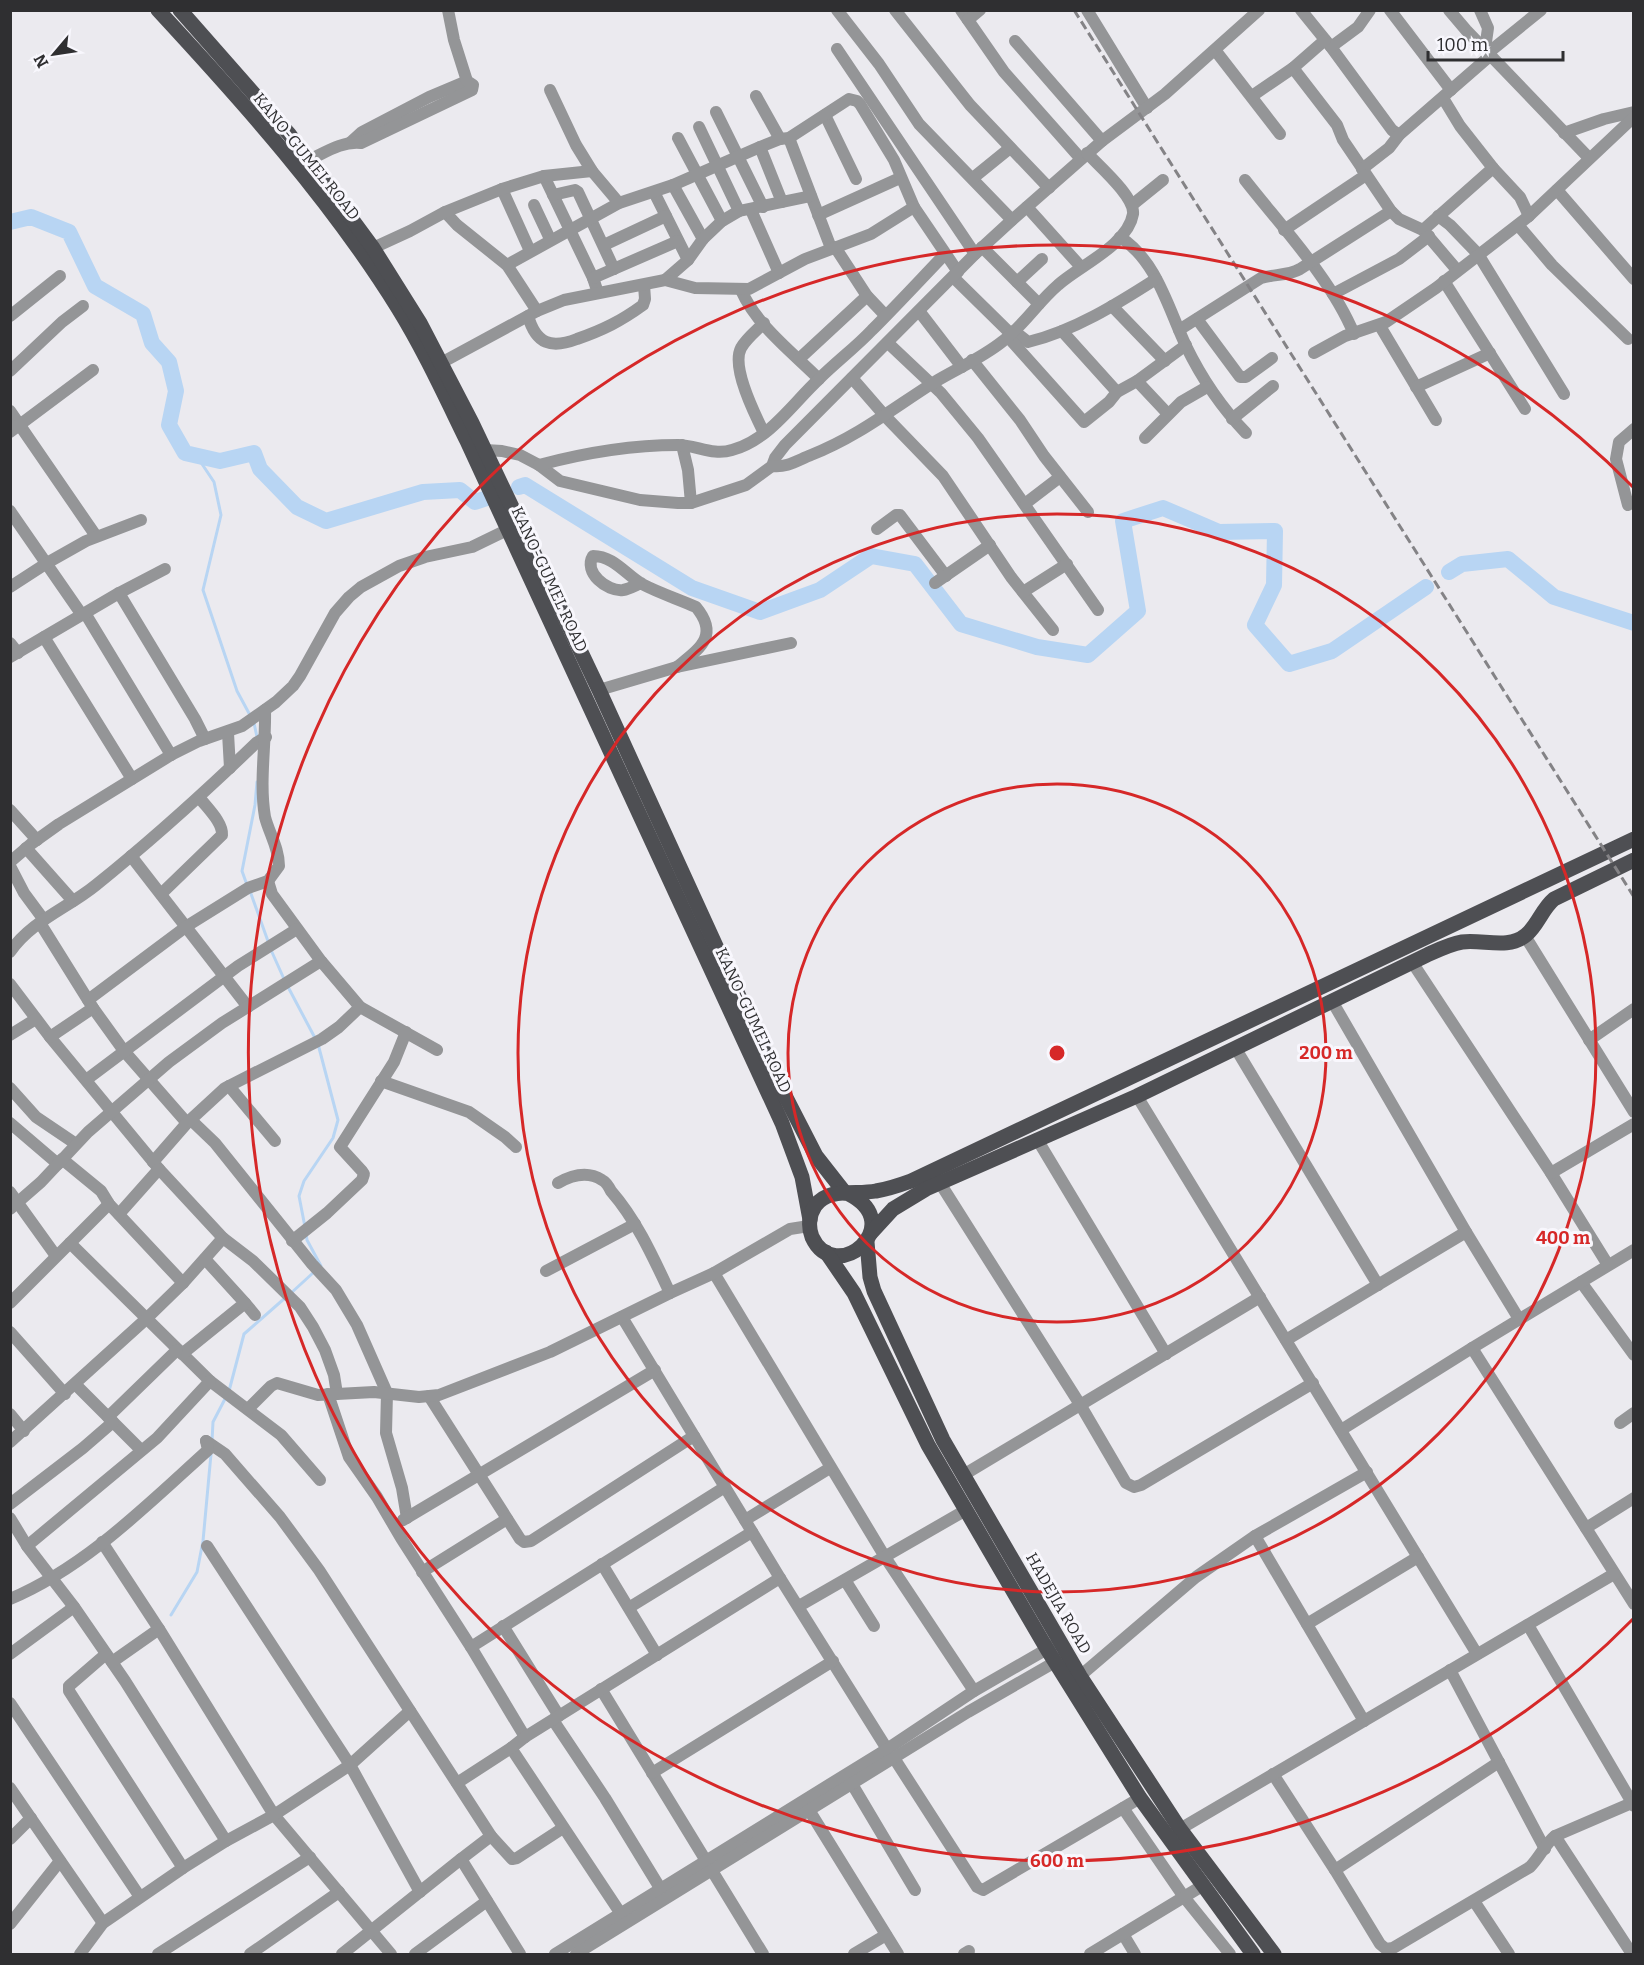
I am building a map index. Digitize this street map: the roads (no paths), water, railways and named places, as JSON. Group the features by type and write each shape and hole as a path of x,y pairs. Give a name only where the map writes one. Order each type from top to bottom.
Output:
{"main road":[{"name":"KANO-GUMEL ROAD","path":"158,10 302,174 384,275 441,363 599,690 633,782 785,1132 802,1177 810,1223"},
{"name":"KANO-GUMEL ROAD","path":"180,10 289,134 373,248 399,309 435,376 507,530 633,782 784,1095 816,1156 847,1194"},
{"path":"189,45 201,34"},
{"path":"1612,849 1627,863 1554,898 1545,906 1525,936 1514,942 1500,944 1461,942 1412,962 1137,1096 940,1183 892,1209 853,1254 844,1256 826,1252 812,1237 810,1223 818,1203 826,1196 892,1187 939,1168 1612,849 1634,839"},
{"path":"847,1194 860,1200 868,1209 872,1220 869,1237"},
{"name":"HADEJIA ROAD","path":"869,1237 870,1277 874,1291 943,1440 965,1474 1057,1652 1140,1798 1247,1952"},
{"name":"HADEJIA ROAD","path":"826,1252 854,1293 928,1445 966,1510 1057,1652 1080,1676 1180,1829 1274,1954"}],"street":[{"path":"309,160 351,142 362,132 429,97 467,81 454,40 448,10"},
{"path":"837,10 879,64 919,123 1012,220"},
{"path":"896,10 970,105 1048,188"},
{"path":"772,466 780,467 791,464 828,449 986,353 1011,334 1056,286 1102,254 1129,225 1133,214 1132,205 1123,192 1084,156 1011,81 964,15 980,10"},
{"path":"1087,10 1147,108"},
{"path":"485,450 502,450 520,455 539,465 560,481 640,500 691,503 746,485 772,466 785,445 1012,220 1084,156 1147,108 1259,10"},
{"path":"1301,10 1384,119 1399,135"},
{"path":"1390,10 1447,94 1460,126 1493,168 1520,197 1529,216"},
{"path":"1449,10 1589,158"},
{"path":"1480,10 1488,28 1488,52"},
{"path":"1284,230 1364,172 1399,135 1447,94 1488,52 1541,10"},
{"path":"1252,96 1328,44 1358,27 1365,12"},
{"path":"1015,41 1102,141"},
{"path":"837,49 979,251 1017,282 1039,304"},
{"path":"1215,50 1280,134"},
{"path":"1293,68 1337,125 1343,140 1391,211 1399,219 1426,233 1457,270"},
{"path":"550,90 592,171 618,203"},
{"path":"756,96 785,139 833,247 867,296 885,315"},
{"path":"507,265 618,203 673,185 760,147 785,139 849,99 857,101 880,136 914,207 956,274 1011,334 1083,422 1086,422 1109,402 1116,392 1137,381 1186,345"},
{"path":"716,112 739,156 751,209 778,273"},
{"path":"1564,133 1604,119 1634,112"},
{"path":"825,115 856,179"},
{"path":"1314,353 1345,336 1380,326 1444,281 1529,216 1634,117"},
{"path":"699,127 718,165 751,209"},
{"path":"678,138 722,221"},
{"path":"760,147 782,202"},
{"path":"973,178 1010,148"},
{"path":"1333,294 1399,259 1426,233 1438,216 1493,168"},
{"path":"373,248 445,212 502,189 544,176 592,171"},
{"path":"544,176 598,293"},
{"path":"818,215 900,178"},
{"path":"1132,205 1163,180"},
{"path":"1245,180 1333,294 1354,334"},
{"path":"673,185 703,239"},
{"path":"502,189 530,251"},
{"path":"553,195 575,190 578,192 614,269"},
{"path":"1557,190 1634,279"},
{"path":"654,192 688,260"},
{"path":"441,363 532,314 564,300 665,280 688,260 703,239 722,221 751,209 811,196"},
{"path":"534,205 550,239"},
{"path":"665,280 695,288 741,290 762,283 833,247 871,234 914,207"},
{"path":"1027,207 1081,267"},
{"path":"1179,330 1261,278 1292,273 1310,263 1391,211"},
{"path":"445,212 457,225 507,265 532,314 531,327 543,340 559,345 604,330 643,305 644,285"},
{"path":"604,245 666,216"},
{"path":"1438,216 1478,254 1564,394"},
{"path":"1518,225 1552,265 1628,339"},
{"path":"1120,237 1135,250 1156,279 1208,387 1232,419 1246,433"},
{"path":"593,278 678,241"},
{"path":"539,465 639,446 682,445 710,452 730,451 748,444 764,434 819,378 865,337 945,254"},
{"path":"1017,282 1042,259"},
{"path":"10,316 60,276"},
{"path":"1011,334 1028,342 1062,332 1112,306 1156,279"},
{"path":"1444,281 1525,409"},
{"path":"741,290 747,302 764,323 819,378"},
{"path":"800,359 867,296"},
{"path":"10,371 62,322 83,306"},
{"path":"1112,306 1165,361"},
{"path":"919,311 1020,420 1088,512"},
{"path":"1197,319 1239,377 1246,377 1272,357"},
{"path":"764,323 742,345 739,360 751,407 764,434"},
{"path":"1380,326 1436,420"},
{"path":"1062,332 1116,392"},
{"path":"888,343 932,384 978,438 1026,503 1098,610"},
{"path":"1416,387 1490,353"},
{"path":"16,428 93,370"},
{"path":"852,378 943,476 1023,592 1053,630"},
{"path":"1137,381 1168,414"},
{"path":"1232,419 1274,386"},
{"path":"1145,438 1181,402 1208,387"},
{"path":"10,411 16,428 96,536"},
{"path":"1628,505 1616,459 1618,442 1634,429"},
{"path":"682,445 688,470 691,503"},
{"path":"1026,503 1060,477"},
{"path":"10,511 84,614 171,755"},
{"path":"877,530 896,515 900,515 946,576"},
{"path":"10,587 47,562 96,536 141,520"},
{"path":"407,1518 402,1488 386,1432 387,1393 347,1306 314,1266 300,1235 215,1143 147,1079 124,1051 90,1004 24,893 10,864 37,840 171,755 205,739 228,733 256,716 293,686 335,613 361,587 399,566 472,547 507,530"},
{"path":"935,583 990,545"},
{"path":"1023,592 1067,564"},
{"path":"13,651 44,637 165,569"},
{"path":"641,583 696,607 701,614 707,632 705,640 677,667"},
{"path":"119,594 205,739"},
{"path":"44,637 132,779"},
{"path":"599,690 677,667 791,642"},
{"path":"50,1037 187,926 251,887 268,881 279,866 279,859 266,819 261,740 256,716"},
{"path":"228,733 230,768"},
{"path":"10,952 24,935 94,887 131,856 261,740"},
{"path":"161,894 222,835 219,823 199,797"},
{"path":"10,810 37,840"},
{"path":"27,848 73,901"},
{"path":"131,856 248,1007"},
{"path":"268,881 272,894 297,929 360,1007 437,1050"},
{"path":"86,1080 225,976 297,929"},
{"path":"1525,936 1634,1112"},
{"path":"56,1256 13,1201 60,1161 147,1079 222,1023 321,961"},
{"path":"1412,962 1551,1173 1608,1265"},
{"path":"10,984 110,1112 156,1165 223,1238 254,1261 300,1307 314,1327 334,1375 332,1394 349,1457 377,1497 525,1737"},
{"path":"1332,1001 1519,1319"},
{"path":"119,1214 189,1121 229,1086 319,1040 339,1027 360,1007"},
{"path":"1589,1040 1634,1009"},
{"path":"10,1035 36,1019"},
{"path":"300,1235 362,1179 364,1174 362,1170 340,1147 394,1062 406,1032"},
{"path":"1236,1049 1378,1285"},
{"path":"381,1081 469,1112 516,1147"},
{"path":"229,1086 275,1141"},
{"path":"10,1088 36,1117 76,1144"},
{"path":"1137,1096 1477,1654"},
{"path":"10,1123 101,1191 109,1204 183,1282"},
{"path":"1551,1173 1634,1124"},
{"path":"1037,1139 1166,1354"},
{"path":"558,1183 569,1177 585,1174 603,1180 622,1203 635,1224 670,1293"},
{"path":"940,1183 1081,1406 1126,1483 1134,1487 1142,1485 1313,1383"},
{"path":"10,1303 109,1204"},
{"path":"248,1409 277,1383 289,1385 310,1394 374,1392 419,1397 460,1388 550,1352 714,1274 789,1229 810,1223"},
{"path":"546,1271 635,1224"},
{"path":"1286,1340 1466,1232"},
{"path":"10,1442 145,1320 223,1238"},
{"path":"69,1243 145,1320 210,1381 281,1435 320,1480"},
{"path":"1341,1430 1634,1250"},
{"path":"205,1259 255,1315"},
{"path":"714,1274 885,1557 974,1691"},
{"path":"1581,1282 1634,1355"},
{"path":"965,1474 1260,1297"},
{"path":"10,1504 83,1448 180,1352 245,1303"},
{"path":"622,1317 780,1578 976,1887 983,1890 1140,1798"},
{"path":"10,1332 64,1394"},
{"path":"1472,1348 1634,1604"},
{"path":"395,1526 655,1370"},
{"path":"27,1546 168,1428 210,1381"},
{"path":"75,1385 141,1450"},
{"path":"429,1396 524,1542 531,1541 694,1436"},
{"path":"1620,1423 1634,1413"},
{"path":"10,1414 24,1431"},
{"path":"10,1599 52,1579 102,1542 207,1446 225,1454 319,1569 491,1836 512,1859 563,1828"},
{"path":"745,1520 830,1468"},
{"path":"1080,1676 1196,1577 1255,1536 1367,1472"},
{"path":"471,1647 725,1487"},
{"path":"1586,1528 1634,1498"},
{"path":"799,1606 966,1510"},
{"path":"11,1519 27,1546 74,1606 109,1658 226,1841"},
{"path":"422,1572 507,1519"},
{"path":"630,1607 752,1532"},
{"path":"1255,1536 1364,1721"},
{"path":"102,1542 159,1629 274,1815 391,1954"},
{"path":"207,1546 350,1765 420,1892"},
{"path":"1307,1624 1418,1557"},
{"path":"602,1564 657,1654"},
{"path":"1180,1829 1614,1574"},
{"path":"457,1783 525,1737 780,1578"},
{"path":"845,1580 874,1626"},
{"path":"10,1654 74,1606"},
{"path":"1273,1774 1335,1869 1380,1944 1386,1949 1393,1948 1474,1901 1530,1867 1555,1836 1633,1804 1528,1624"},
{"path":"503,1626 556,1718 660,1888"},
{"path":"159,1629 109,1658 69,1686 69,1691 183,1868"},
{"path":"555,1954 660,1888 708,1866 852,1784 974,1691 1057,1652"},
{"path":"576,1954 708,1866 891,1753 968,1712 1057,1652"},
{"path":"652,1773 833,1661"},
{"path":"1450,1670 1545,1850"},
{"path":"601,1689 763,1954"},
{"path":"10,1703 140,1897"},
{"path":"80,1954 104,1923 183,1868 274,1815 350,1765 410,1711"},
{"path":"511,1748 621,1914"},
{"path":"1335,1869 1499,1762"},
{"path":"852,1784 915,1890"},
{"path":"10,1788 104,1923"},
{"path":"1123,1808 1184,1896 1230,1954"},
{"path":"809,1810 898,1954"},
{"path":"10,1839 31,1818"},
{"path":"342,1954 491,1836"},
{"path":"1555,1836 1632,1954"},
{"path":"158,1954 310,1857"},
{"path":"461,1859 520,1954"},
{"path":"10,1924 60,1861"},
{"path":"1090,1954 1202,1886"},
{"path":"250,1954 339,1892"},
{"path":"415,1954 487,1901"},
{"path":"1474,1901 1504,1952"},
{"path":"1123,1934 1135,1954"},
{"path":"854,1954 886,1935"}],"waterway":[{"path":"10,222 31,217 69,232 95,286 143,314 152,343 169,362 176,391 169,425 185,453 220,461 254,453 260,469 297,507 326,521 423,492 460,490 475,502 487,498"},
{"path":"196,455 214,482 221,515 203,590 237,691 251,717"},
{"path":"519,487 525,485 692,588 760,612 820,590 871,556 915,564 961,624 1037,647 1088,655 1138,611 1123,521 1163,508 1219,532 1275,531 1274,585 1255,625 1289,664 1332,651 1426,587"},
{"path":"1449,572 1462,564 1508,559 1554,597 1634,623"},
{"path":"254,723 257,737"},
{"path":"247,885 242,871 255,805 257,782"},
{"path":"250,891 269,944"},
{"path":"271,950 284,979"},
{"path":"287,985 315,1038"},
{"path":"305,1227 299,1196 304,1181 333,1138 338,1120 318,1044"},
{"path":"306,1234 321,1266"},
{"path":"290,1294 314,1272"},
{"path":"229,1391 244,1334 285,1298"},
{"path":"212,1441 213,1422 226,1397"},
{"path":"171,1615 197,1572 203,1541 211,1454"}],"railway":[{"path":"1074,10 1634,897"}]}
